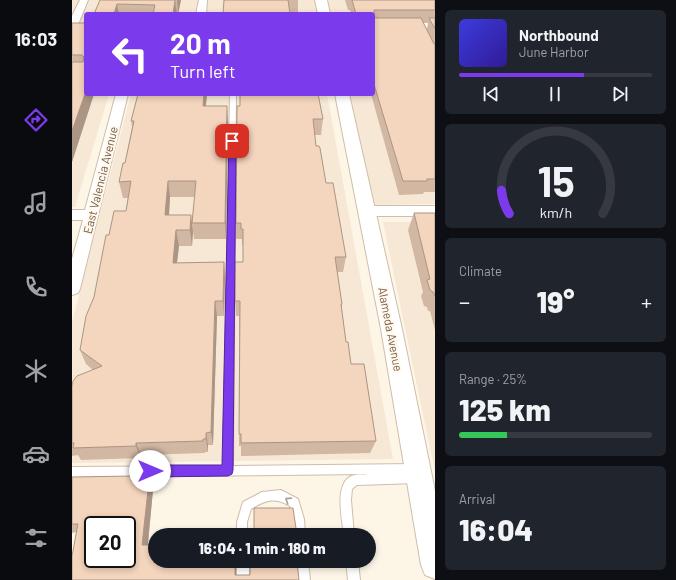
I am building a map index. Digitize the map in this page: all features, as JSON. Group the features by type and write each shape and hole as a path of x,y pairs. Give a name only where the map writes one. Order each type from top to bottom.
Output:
{"street":[{"path":"84,0 72,27 84,28"},
{"path":"201,12 203,0"},
{"path":"322,0 324,12"},
{"path":"375,26 422,30 435,26"},
{"name":"East Valencia Avenue","path":"72,289 121,96"},
{"name":"Alameda Avenue","path":"342,96 368,211 419,473 430,509 435,565"},
{"path":"368,211 435,211"},
{"path":"72,215 91,215"}],"lane":[{"path":"231,470 233,96"},
{"path":"72,472 231,470 419,473"},
{"path":"348,528 346,494 347,487 355,480 419,473"},
{"path":"242,528 242,522 247,506 262,497 281,495 294,503 299,519 300,528"},
{"path":"243,568 243,580"},
{"path":"303,568 304,580"},
{"path":"353,568 354,580"}],"shaded area":[{"path":"72,0 435,0 375,14 375,12 84,12 84,23 72,23"},
{"path":"435,31 435,204 373,205 350,96 375,96 375,92"},
{"path":"72,33 84,85 84,96 108,96 75,207 72,207"},
{"path":"130,96 327,96 393,459 72,463 72,322"},
{"path":"383,222 435,222 435,472"}],"building":[{"path":"100,0 175,0 173,12 153,12 155,5 117,4 115,12 95,12"},
{"path":"224,0 288,0 290,12 223,12"},
{"path":"352,0 435,0 435,10 374,10 374,12 355,12"},
{"path":"375,18 421,18 435,44 435,179 427,179 427,181 403,181 375,88"},
{"path":"429,18 435,18 435,29"},
{"path":"72,23 84,23 84,57 82,55 72,55"},
{"path":"84,57 84,96 72,131 72,62 83,62"},
{"path":"137,96 204,96 203,106 227,106 225,223 192,223 196,181 168,181 165,215 191,215 190,230 176,230 173,263 224,262 223,301 215,301 211,432 206,433 206,439 203,439 203,441 136,443 136,446 73,448 73,381 77,376 102,366 80,350 86,316 94,297 106,235 109,235 114,211 126,211 131,181 119,182 123,163 125,163 134,121 131,121"},
{"path":"240,96 318,96 323,119 313,119 316,146 319,146 320,148 326,183 333,183 346,257 335,257 346,342 348,342 351,364 364,364 376,441 241,443 241,434 239,434 240,301 235,301 235,262 243,262 243,229 241,229 241,223 236,223 237,106 240,106"},
{"path":"414,213 435,213 435,296 430,290 427,280 430,279"},
{"path":"133,476 132,481 149,481 142,545 148,545 148,568 235,568 235,575 250,575 250,568 298,568 299,580 72,580 72,556 78,524 72,524 72,477"},
{"path":"254,508 293,508 296,528 254,528"}],"route":[{"path":"150,471 228,470 232,141"}]}
